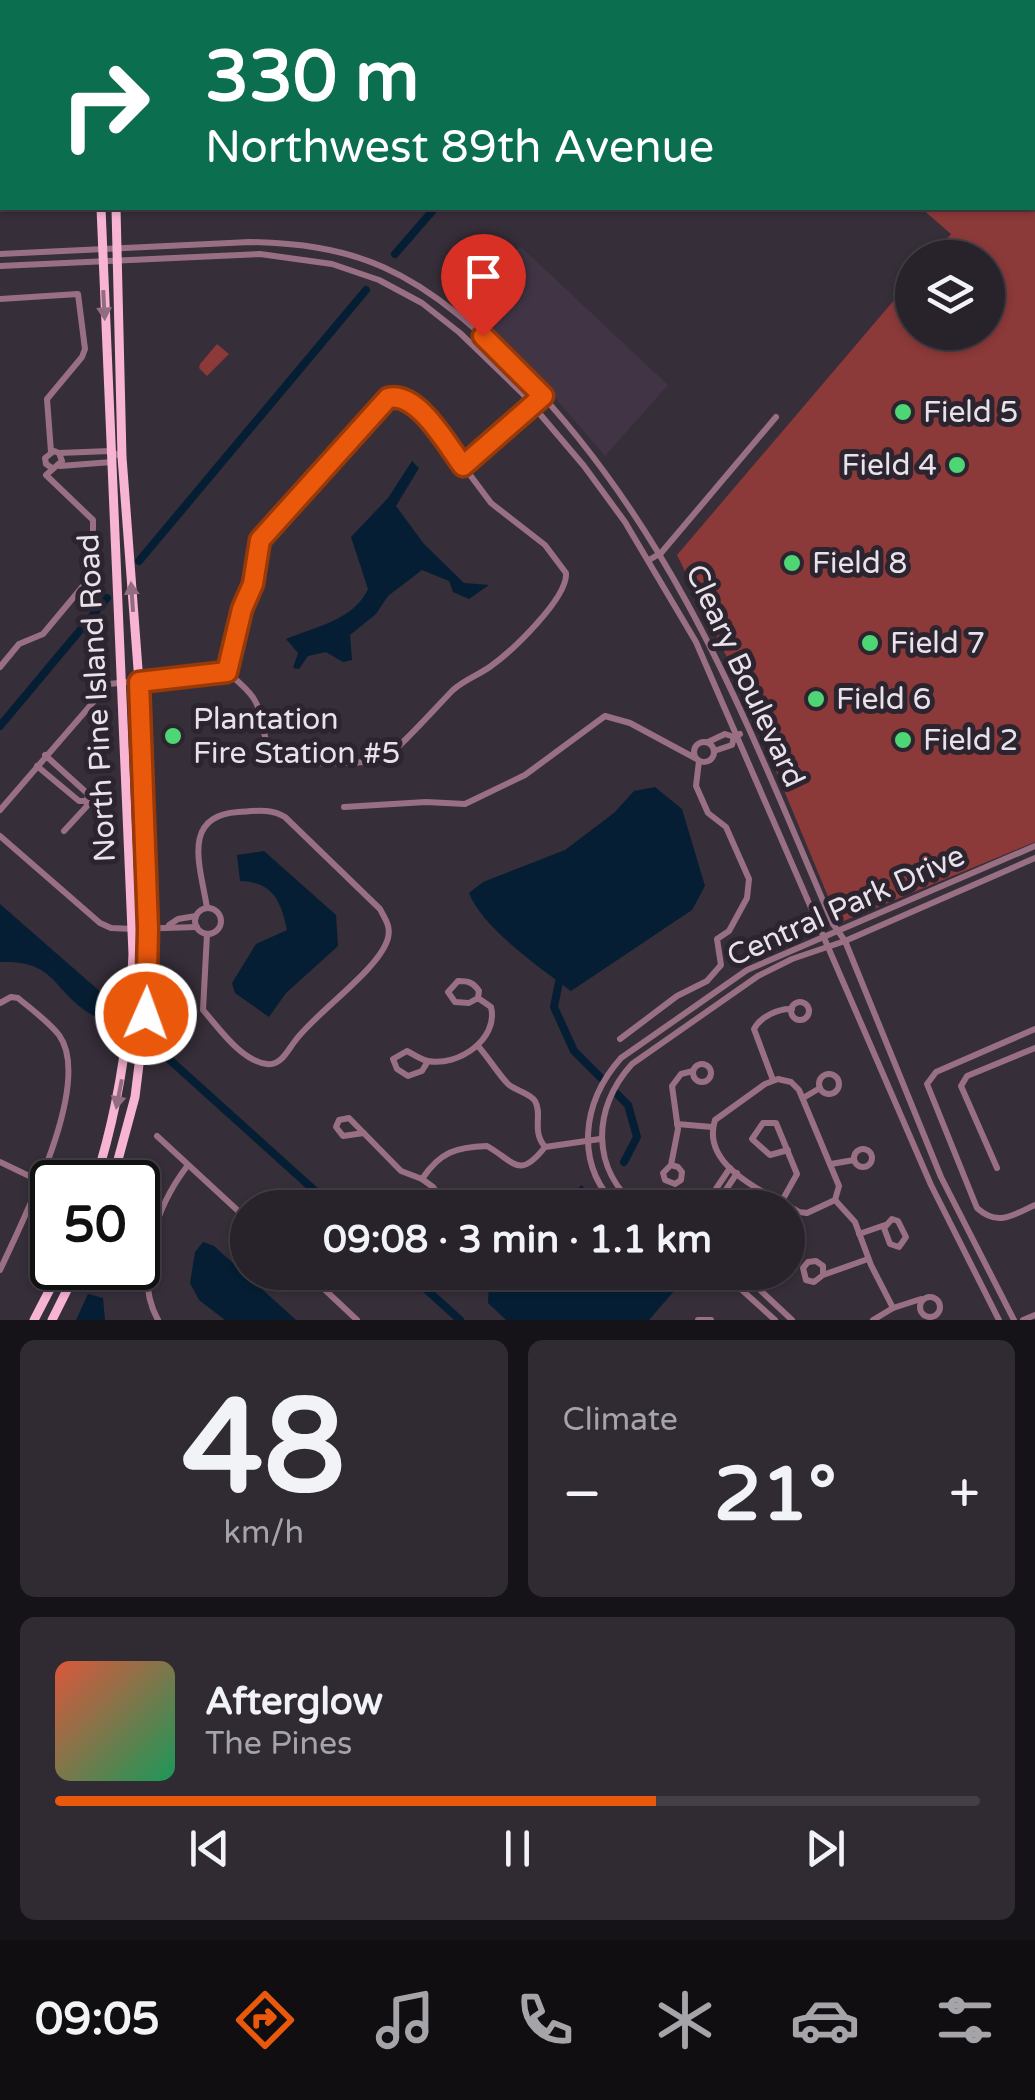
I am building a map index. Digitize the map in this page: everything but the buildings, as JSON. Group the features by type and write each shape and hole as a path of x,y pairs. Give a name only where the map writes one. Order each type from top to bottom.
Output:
{"main road":[{"name":"North Pine Island Road","path":"101,210 132,930 128,1035 119,1096 101,1160"},
{"name":"North Pine Island Road","path":"116,210 122,457 139,682 148,929 144,1036 135,1097 118,1160"},
{"path":"34,1320 50,1290"},
{"path":"52,1320 67,1290"}],"street":[{"name":"Cleary Boulevard","path":"0,254 250,242 287,243 360,258 405,278 446,304 543,396 617,488 661,553 706,634 845,942 941,1177 1014,1320"},
{"name":"Cleary Boulevard","path":"0,266 260,254 307,258 356,271 401,291 441,317 533,405 600,486 696,642 930,1184 999,1320"},
{"path":"0,299 78,294 85,349 82,358 46,399 55,452 62,458 46,475 93,520 93,574 43,634 19,644 0,667"},
{"path":"394,396 420,408 504,516 544,545 563,565 567,581 564,588 522,638 490,667 464,679 418,723 397,750 380,760 298,762 280,755 264,741 254,698 227,672 242,609 253,584 260,540 394,396"},
{"path":"463,466 543,396"},
{"path":"649,560 661,553 776,417"},
{"path":"110,451 122,457 110,463 56,467 45,461 55,452 110,451"},
{"path":"0,810 109,684 227,672"},
{"path":"344,807 464,804 526,775 605,716 630,723 697,759 708,761 714,752 732,745 736,736"},
{"path":"679,747 750,730"},
{"path":"708,742 714,752"},
{"path":"620,1039 714,974 721,965 717,939 729,931 747,898 749,879 726,827 708,813 696,786 696,745"},
{"path":"45,756 88,794 87,806 64,832"},
{"path":"36,766 79,801 87,801"},
{"path":"206,934 203,1010 233,1044 256,1061 270,1065 280,1061 300,1034 370,965 387,942 389,926 380,909 273,810 220,813 206,823 198,848 207,908"},
{"path":"0,836 100,923 132,930 196,927 206,934"},
{"name":"Central Park Drive","path":"585,1141 596,1096 608,1072 621,1058 747,970 1035,846"},
{"name":"Central Park Drive","path":"600,1139 608,1100 632,1064 758,976 1035,858"},
{"path":"168,926 207,908"},
{"path":"206,934 218,929 221,921 215,910 207,908"},
{"path":"196,916 196,927"},
{"path":"428,1062 422,1071 408,1076 397,1069 393,1059 406,1051 428,1062 456,1058 478,1046 493,1015 491,1007 478,998 455,1002 448,992 458,982 468,982 479,990 478,998"},
{"path":"0,1003 11,996 18,998 60,1036 70,1066 63,1110 48,1160"},
{"path":"772,1080 754,1028 761,1020 792,1009"},
{"path":"1035,1029 936,1072 928,1080 927,1088 977,1208 986,1216 1002,1220 1035,1206"},
{"path":"1007,1040 1014,1056"},
{"path":"478,1046 506,1083 533,1098 538,1108 538,1136 546,1147"},
{"path":"997,1168 960,1086 967,1076 1035,1048"},
{"path":"670,1166 677,1124 672,1086 681,1074 693,1071"},
{"path":"760,1190 714,1150 712,1127 725,1110 772,1080 791,1082 803,1098 839,1186 834,1200 805,1212"},
{"path":"803,1098 820,1088"},
{"path":"788,1150 770,1156 757,1146 753,1133 763,1123 776,1123 788,1150 797,1174 788,1190"},
{"path":"677,1124 712,1127"},
{"path":"364,1134 401,1171 422,1178 432,1190"},
{"path":"158,1136 230,1204"},
{"path":"422,1178 438,1158 460,1147 487,1146 520,1166 534,1162 546,1147 600,1139 605,1163 620,1190"},
{"path":"585,1141 597,1176 607,1190"},
{"path":"831,1164 854,1160"},
{"path":"0,1162 30,1177"},
{"path":"158,1320 145,1285 146,1262 170,1192 188,1166"},
{"path":"718,1190 734,1170"},
{"path":"723,1190 734,1170"},
{"path":"834,1200 854,1222 893,1308"},
{"path":"0,1270 4,1253 30,1204"},
{"path":"859,1234 885,1225"},
{"path":"824,1274 868,1258"},
{"path":"325,1290 357,1320"},
{"path":"742,1290 776,1320"},
{"path":"760,1290 792,1320"},
{"path":"873,1320 921,1299"},
{"path":"1024,1320 1035,1315"},
{"path":"698,1320 711,1320"}],"shaded area":[{"path":"923,210 1035,210 1035,842 839,923 740,684 677,555 895,299 895,350 1005,350 1005,240 946,240 951,234"},
{"path":"520,246 668,385 605,456 533,372 466,309"},
{"path":"217,344 229,354 207,376 200,364"}],"water":[{"path":"412,461 419,468 396,506 424,544 464,583 489,585 469,599 453,592 449,581 422,570 388,596 376,614 350,635 352,660 343,662 326,652 308,656 299,669 293,668 298,653 286,639 344,615 362,600 368,589 351,537 388,498"},
{"path":"655,787 682,809 705,886 692,910 571,991 500,934 469,893 483,882 565,850 614,813 634,791"},
{"path":"264,851 336,915 338,946 286,993 269,1017 235,993 232,983 256,944 287,930 274,895 260,885 240,881 237,855"},
{"path":"0,904 120,1009 118,1029 77,1004 42,971 0,962"},
{"path":"203,1242 214,1246 230,1260 230,1290 263,1290 296,1320 225,1320 199,1300 190,1283 195,1252"},
{"path":"489,1290 675,1290 649,1320 506,1320 488,1303"},
{"path":"88,1294 103,1298 105,1320 76,1320"}],"waterway":[{"path":"395,254 433,210"},
{"path":"139,561 366,290"},
{"path":"0,726 107,598"},
{"path":"559,982 554,1007 574,1051 601,1078"},
{"path":"151,1043 314,1190"},
{"path":"616,1093 628,1105 637,1137 624,1162"},
{"path":"427,1290 460,1320"}],"place":[{"name":"Field 5","path":"903,412"},
{"name":"Field 4","path":"957,465"},
{"name":"Field 8","path":"792,563"},
{"name":"Field 7","path":"870,643"},
{"name":"Field 6","path":"816,699"},
{"name":"Plantation Fire Station #5","path":"173,736"},
{"name":"Field 2","path":"903,740"}],"route":[{"path":"146,1014 148,929 139,682 227,672 242,609 253,584 260,540 388,398 400,397 420,408 463,466 543,396 483,336"}]}
